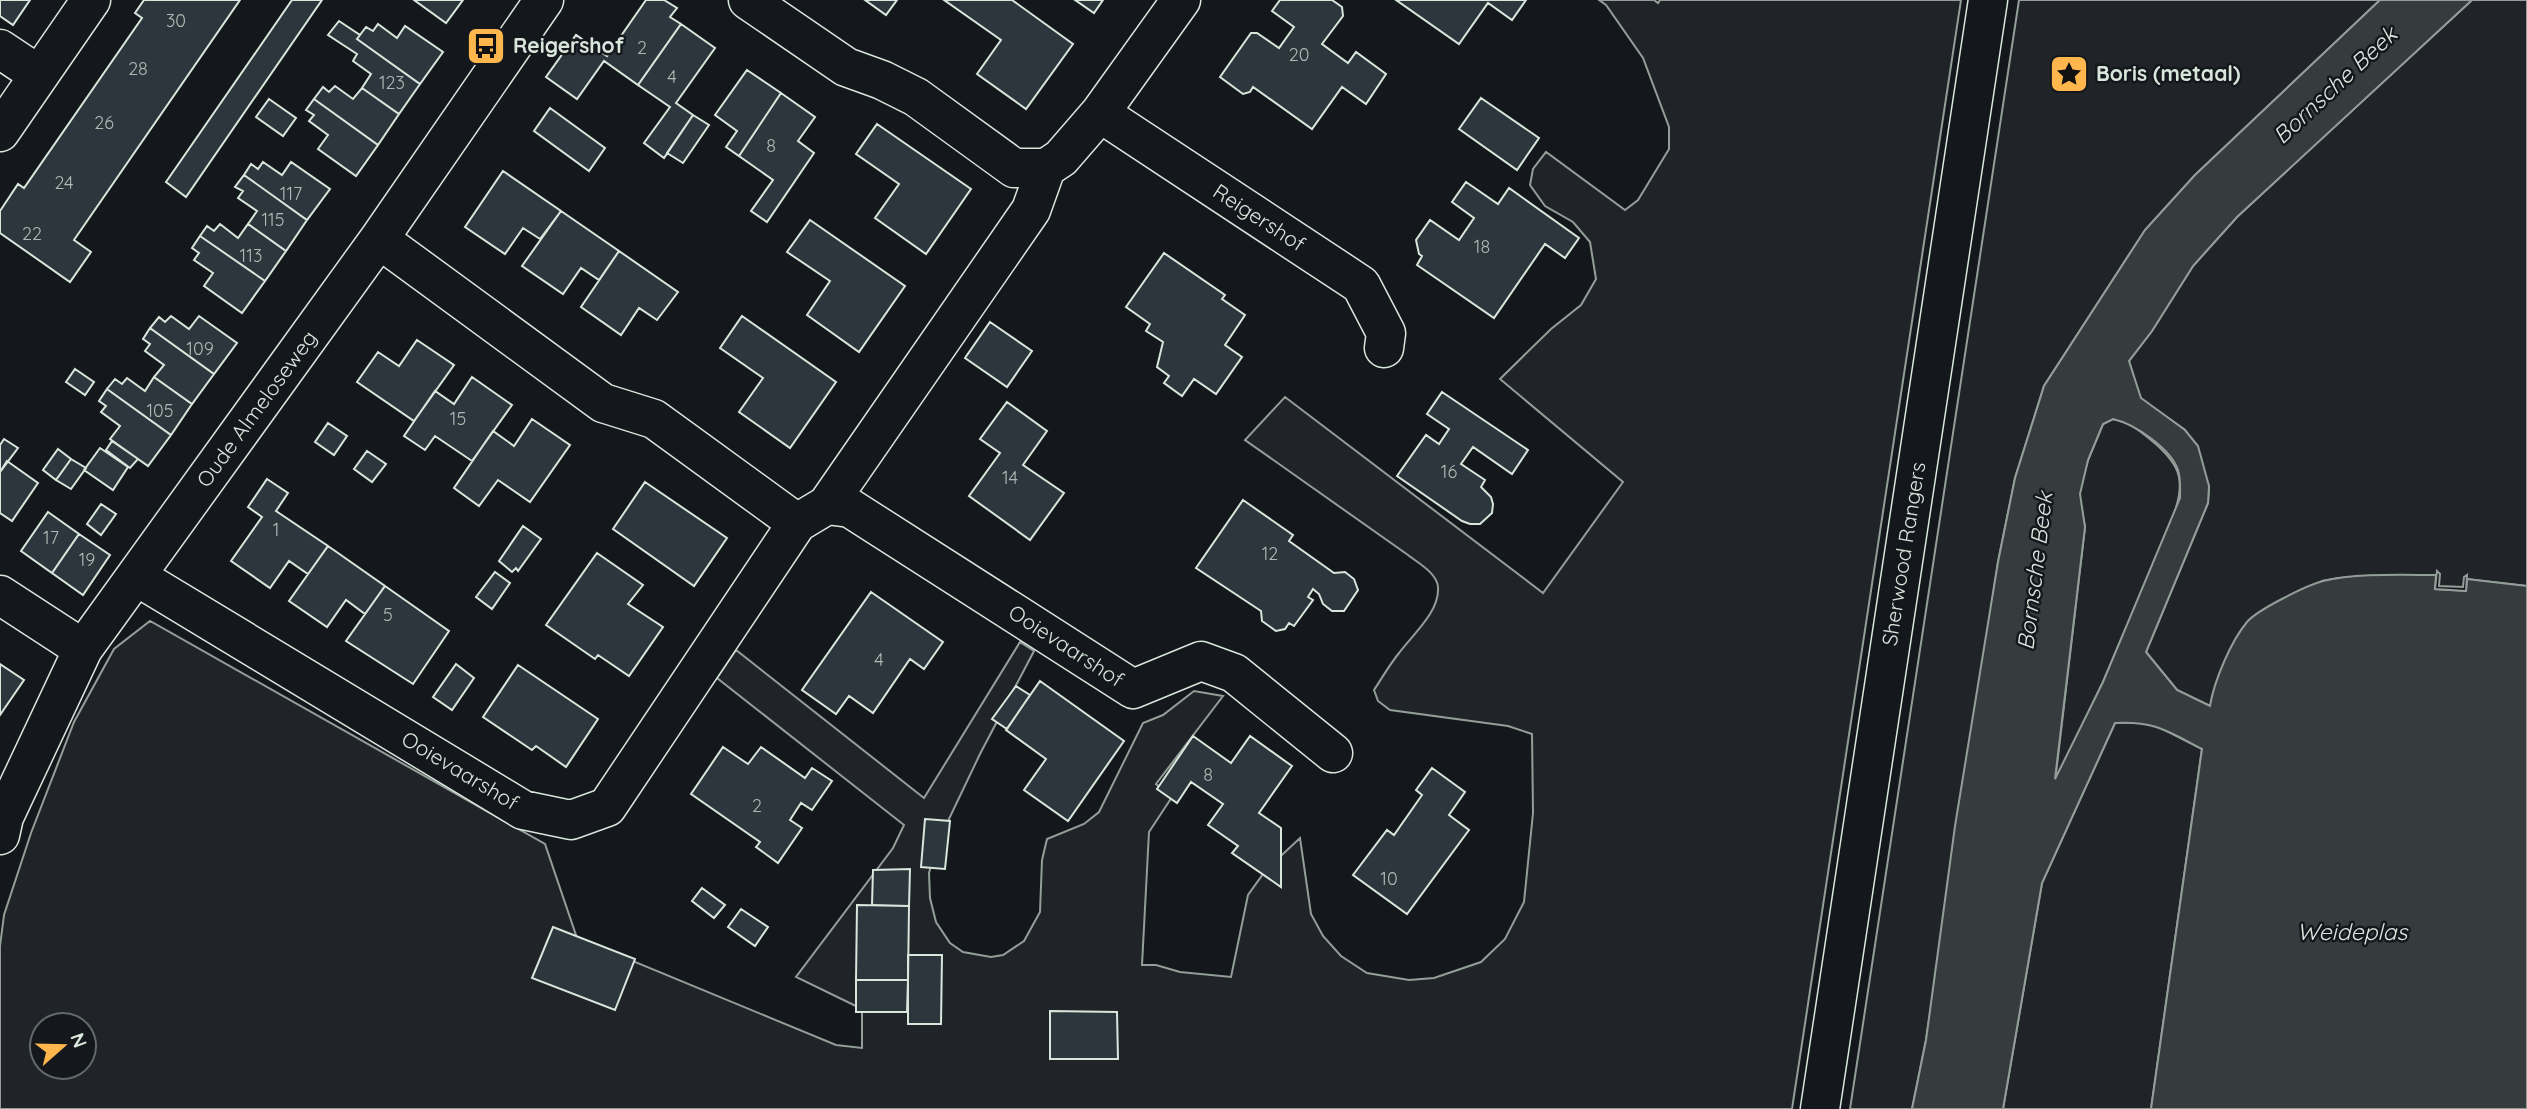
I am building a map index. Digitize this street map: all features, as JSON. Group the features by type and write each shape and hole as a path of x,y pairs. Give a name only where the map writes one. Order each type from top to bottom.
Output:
{"street":[{"path":"3,123 91,0"},
{"name":"Oude Almeloseweg","path":"0,835 4,817 83,649 379,239 544,0"},
{"path":"748,0 846,66 916,97 1014,168 1046,169"},
{"path":"812,514 1031,210 1046,169 1061,158 1100,113 1181,0"},
{"name":"Sherwood Rangers","path":"1820,1109 1988,0"},
{"path":"0,49 39,75"},
{"name":"Reigershof","path":"1100,113 1361,285 1386,333 1384,348"},
{"name":"Ooievaarshof","path":"379,239 603,403 654,419 812,514 850,508 1133,689 1201,662 1234,673 1334,752"},
{"name":"Ooievaarshof","path":"136,576 523,810 571,820 607,807 812,514"},
{"path":"0,595 83,649"}],"shaded area":[{"path":"1599,0 1654,0 1658,3 1660,0 1961,0 1792,1109 0,1109 0,946 4,915 31,833 74,722 114,649 150,621 545,844 577,938 836,1045 862,1048 862,1009 796,977 893,848 904,825 717,678 736,650 924,798 1020,642 1034,651 937,844 929,873 930,898 936,922 950,943 963,952 991,957 1003,955 1024,941 1040,912 1042,860 1047,839 1084,824 1099,812 1143,723 1163,715 1194,691 1223,696 1156,784 1172,797 1149,832 1142,965 1231,977 1248,895 1266,870 1300,838 1311,914 1323,936 1341,956 1367,973 1409,980 1434,978 1481,962 1505,939 1524,902 1533,813 1532,734 1508,726 1390,710 1378,701 1374,690 1430,614 1437,596 1437,582 1422,565 1245,440 1285,397 1543,593 1623,482 1500,379 1551,329 1581,305 1596,279 1590,242 1573,222 1545,206 1530,185 1533,169 1546,152 1625,210 1638,200 1669,149 1669,127 1643,58 1606,5"},
{"path":"2019,0 2380,0 2195,175 2145,230 2044,386 2015,478 1998,562 1926,1040 1912,1109 1850,1109"},
{"path":"2472,0 2527,0 2527,586 2468,579 2466,591 2435,589 2436,575 2339,578 2322,581 2227,657 2210,706 2177,690 2146,652 2208,503 2209,486 2185,430 2140,398 2129,361 2152,331 2193,266 2237,217"},
{"path":"2113,419 2138,430 2170,459 2179,476 2179,496 2172,521 2103,682 2055,782 2085,527 2079,494 2088,460 2103,424"},
{"path":"2140,722 2157,726 2202,749 2151,1109 2003,1109 2042,883 2115,723"}],"water":[{"name":"Weideplas","path":"2380,0 2472,0 2237,217 2193,266 2152,331 2129,361 2141,398 2185,430 2198,446 2209,486 2208,503 2146,652 2177,690 2210,706 2224,662 2247,622 2283,598 2323,581 2364,576 2436,575 2435,589 2466,591 2467,579 2527,586 2527,1109 2151,1109 2202,749 2160,728 2115,723 2042,883 2003,1109 1912,1109 1926,1040 1955,826 1998,562 2015,478 2044,386 2145,230 2195,175","holes":["2113,419 2151,438 2168,454 2179,473 2180,498 2103,682 2055,779 2085,527 2080,494 2088,460 2103,424"]}],"pier":[{"path":"2437,571 2440,574 2439,586 2463,587 2464,577 2467,575 2466,591 2435,589"}],"building":[{"path":"0,0 30,0 13,25 0,16"},
{"path":"144,0 240,0 74,240 91,252 70,282 0,233 0,211 18,184 24,188 142,18 135,13"},
{"path":"292,0 322,0 186,197 166,182"},
{"path":"414,0 463,0 446,23"},
{"path":"646,0 664,0 677,8 670,17 681,24 638,85 604,61 577,99 546,77 576,35 607,56"},
{"path":"865,0 897,0 886,15"},
{"path":"944,0 1012,0 1073,44 1026,109 977,74 1001,40"},
{"path":"1075,0 1103,0 1094,13"},
{"path":"1280,0 1332,0 1342,7 1343,16 1322,44 1348,63 1356,52 1386,74 1366,104 1342,87 1312,129 1253,87 1250,92 1243,94 1220,77 1251,33 1257,33 1279,48 1294,27 1272,11"},
{"path":"1396,0 1526,0 1512,20 1488,3 1459,44"},
{"path":"339,21 360,35 357,39 420,84 399,114 362,88 371,74 353,61 357,54 328,35"},
{"path":"378,24 397,38 405,26 443,52 420,84 357,39 366,27 373,31"},
{"path":"681,24 715,48 676,103 693,115 664,158 644,143 670,107 638,85"},
{"path":"747,70 781,93 739,156 726,147 737,131 715,115"},
{"path":"335,86 353,99 362,88 399,114 378,145 314,99 323,87 329,92"},
{"path":"781,93 815,117 798,141 814,153 767,222 751,211 773,180 739,156"},
{"path":"1481,98 1539,138 1517,170 1459,129"},
{"path":"269,99 296,118 283,136 256,117"},
{"path":"314,99 378,145 356,176 318,149 328,135 309,121 314,115 306,110"},
{"path":"550,108 605,148 589,171 534,131"},
{"path":"693,115 709,125 683,163 667,153"},
{"path":"877,124 971,189 926,254 875,218 899,184 856,154"},
{"path":"263,162 282,175 291,162 330,189 307,220 244,175 251,164 258,169"},
{"path":"503,171 561,211 540,239 523,228 505,254 465,227"},
{"path":"244,175 307,220 286,251 248,224 257,211 238,198 243,191 235,187"},
{"path":"1466,182 1498,204 1509,188 1579,238 1565,258 1545,244 1494,318 1417,265 1422,256 1419,254 1416,240 1430,220 1459,240 1474,218 1452,202"},
{"path":"561,211 619,251 599,280 581,268 563,294 522,266"},
{"path":"810,220 905,286 859,352 807,315 830,281 787,252"},
{"path":"220,224 238,238 248,224 286,251 265,281 200,236 207,226 214,231"},
{"path":"200,236 265,281 242,313 204,286 213,273 194,260 199,253 192,248"},
{"path":"619,251 678,292 657,320 639,308 621,335 581,307"},
{"path":"1164,253 1225,295 1222,299 1245,315 1225,345 1242,357 1216,394 1194,379 1182,396 1164,383 1169,376 1157,367 1163,342 1146,331 1150,324 1126,307"},
{"path":"171,316 189,329 199,316 237,343 214,374 150,328 159,317 165,322"},
{"path":"742,316 836,382 790,448 739,412 763,378 720,348"},
{"path":"990,322 1032,351 1007,387 965,358"},
{"path":"150,328 214,374 192,404 154,377 164,365 145,351 150,344 143,339"},
{"path":"417,340 454,365 414,421 357,382 378,352 399,366"},
{"path":"75,369 94,382 85,395 66,382"},
{"path":"154,377 192,404 171,435 107,389 115,379 122,384 127,378 145,391"},
{"path":"472,377 512,405 472,461 435,436 425,450 404,436 435,391 454,404"},
{"path":"107,389 171,435 148,466 110,439 120,426 101,412 106,406 99,401"},
{"path":"1442,392 1528,450 1512,474 1473,447 1461,464 1485,480 1481,487 1491,497 1492,513 1480,524 1462,521 1397,476 1426,435 1439,444 1449,429 1427,414"},
{"path":"1007,402 1047,431 1023,465 1064,493 1030,540 969,496 1000,453 980,439"},
{"path":"532,419 570,445 530,502 498,480 479,506 454,488 493,431 514,446"},
{"path":"328,423 347,436 334,455 315,442"},
{"path":"4,439 18,448 0,472 0,445"},
{"path":"112,441 138,459 130,468 106,450"},
{"path":"100,448 128,467 113,490 84,470"},
{"path":"58,449 71,459 56,480 43,470"},
{"path":"367,451 386,464 372,482 354,469"},
{"path":"71,459 86,468 71,489 56,480"},
{"path":"7,461 38,483 12,521 0,513 0,472"},
{"path":"267,479 288,493 276,511 328,546 308,574 289,561 270,588 231,561 262,517 248,507"},
{"path":"645,482 727,538 694,586 613,529"},
{"path":"1243,500 1293,535 1289,541 1334,573 1345,572 1354,579 1358,590 1344,611 1332,611 1323,604 1319,594 1313,589 1308,597 1313,600 1294,626 1289,623 1285,629 1276,631 1262,621 1261,611 1196,568"},
{"path":"101,504 116,514 101,535 87,524"},
{"path":"48,512 79,534 52,573 21,551"},
{"path":"523,526 541,539 518,571 516,568 512,572 499,561"},
{"path":"79,534 110,555 83,595 52,573"},
{"path":"328,546 385,586 365,614 346,600 327,627 289,601"},
{"path":"597,553 643,585 628,604 663,627 629,676 598,655 595,659 546,625"},
{"path":"495,572 510,583 492,609 476,597"},
{"path":"385,586 449,631 413,684 346,641"},
{"path":"871,592 943,642 924,669 910,659 873,713 849,696 836,714 802,690"},
{"path":"0,664 24,680 0,715"},
{"path":"456,664 474,678 452,710 433,697"},
{"path":"518,665 598,719 566,767 536,746 532,750 483,717"},
{"path":"1040,681 1124,741 1068,821 1024,790 1046,759 1006,730"},
{"path":"1016,686 1030,695 1007,729 992,719"},
{"path":"1193,736 1231,763 1250,736 1292,766 1259,813 1281,828 1281,887 1232,853 1238,846 1208,825 1223,804 1191,782 1177,803 1157,789"},
{"path":"723,747 748,764 761,747 805,778 812,768 832,781 812,810 801,803 790,820 802,828 778,863 756,847 760,842 691,794"},
{"path":"1432,768 1465,792 1449,815 1469,830 1407,914 1353,875 1387,830 1394,835 1422,795 1416,790"},
{"path":"925,819 950,821 945,869 921,867"},
{"path":"910,869 909,906 872,905 873,870"},
{"path":"702,888 725,905 714,918 692,901"},
{"path":"857,905 909,906 908,980 856,980"},
{"path":"741,909 768,927 755,946 728,927"},
{"path":"553,927 635,959 615,1010 532,978"},
{"path":"908,955 942,955 941,1024 908,1024"},
{"path":"856,980 908,980 907,1012 856,1012"},
{"path":"1050,1011 1117,1012 1118,1059 1050,1059"}],"place":[{"name":"Reigershof","path":"486,46"},
{"name":"Boris (metaal)","path":"2069,74"}],"water label":[{"name":"Bornsche Beek","path":"2335,85"},
{"name":"Bornsche Beek","path":"2035,571"}]}
